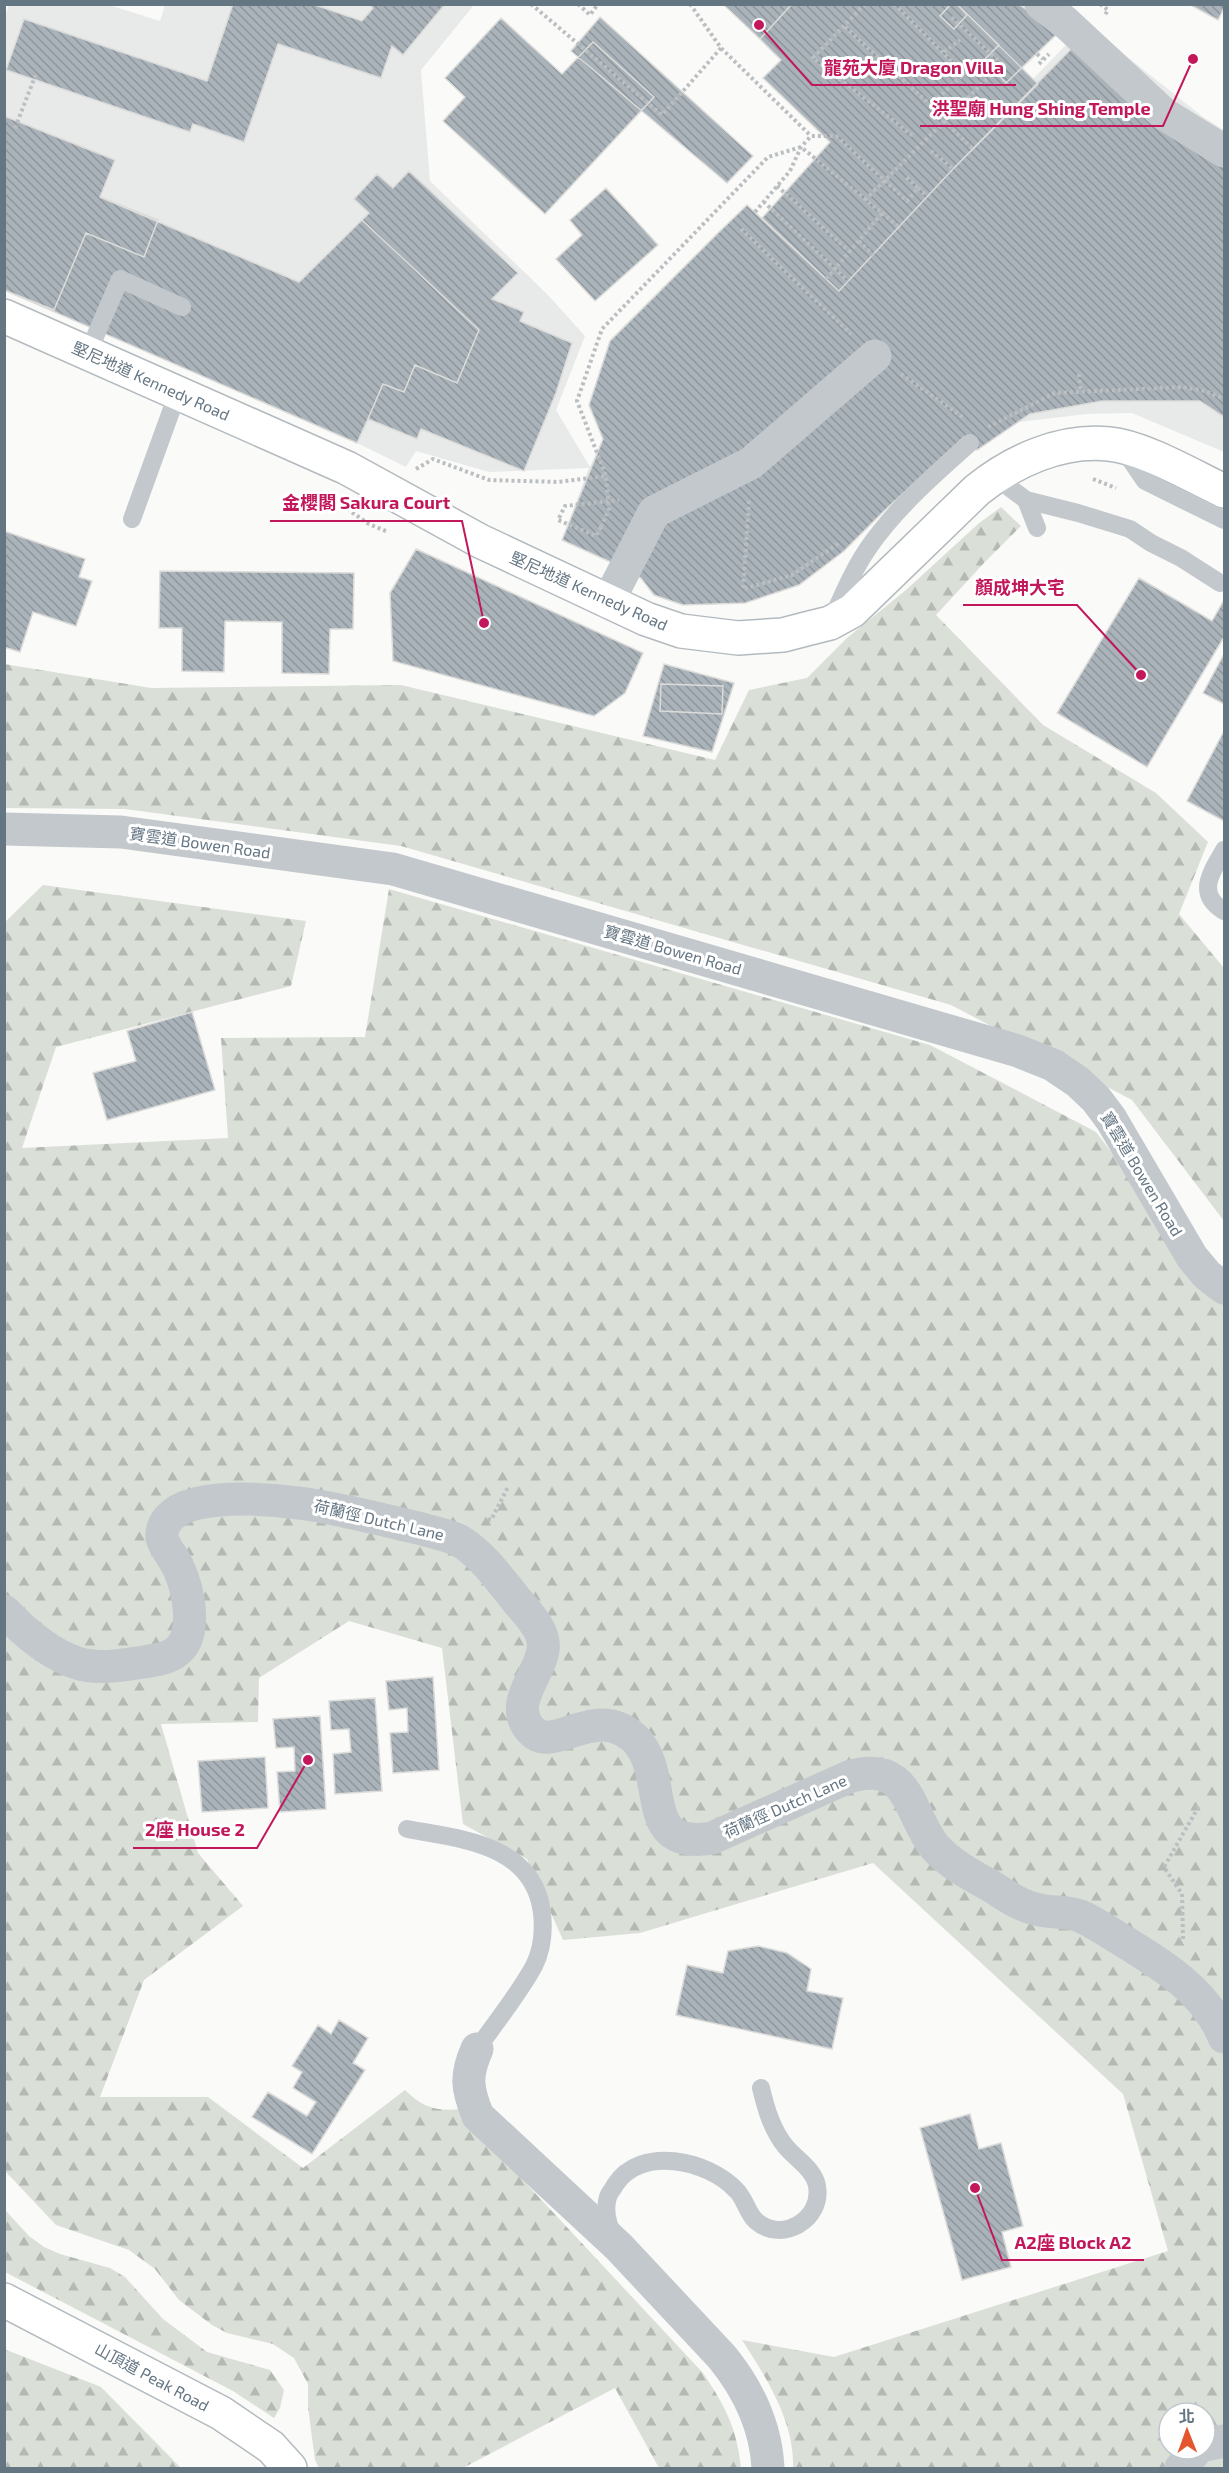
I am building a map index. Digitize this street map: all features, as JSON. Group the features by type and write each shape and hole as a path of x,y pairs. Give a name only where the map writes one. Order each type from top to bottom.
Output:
{"street":[{"path":"1041,4 1083,39 1164,114 1224,151"},
{"name":"堅尼地道 Kennedy Road","path":"4,316 347,468 490,546 646,619 681,631 729,637 783,634 830,622 857,607 945,520 994,476 1033,456 1060,448 1094,444 1122,447 1152,457 1224,491"},
{"path":"608,602 654,512 752,463 875,356"},
{"name":"寶雲道 Bowen Road","path":"4,829 122,832 393,870 938,1026 1036,1057 1088,1090 1111,1119 1192,1257 1207,1275 1224,1288"},
{"name":"荷蘭徑 Dutch Lane","path":"4,1611 40,1643 80,1664 124,1665 172,1655 184,1643 189,1609 183,1579 163,1542 163,1529 172,1514 216,1501 254,1499 295,1502 362,1514 450,1537 465,1545 487,1566 529,1615 543,1638 542,1657 527,1688 524,1701 523,1716 528,1727 538,1736 544,1737 567,1734 597,1724 612,1725 625,1731 637,1740 647,1756 656,1786 660,1816 664,1825 672,1832 689,1839 712,1838 843,1779 865,1773 880,1774 903,1788 914,1804 931,1841 956,1865 1029,1908 1080,1916 1170,1971 1202,2002 1224,2037"},
{"path":"477,2049 468,2079 469,2095 478,2116 619,2247 735,2373 762,2430 768,2469"},
{"name":"山頂道 Peak Road","path":"4,2300 221,2412 271,2447 290,2469"}],"lane":[{"path":"88,353 120,279 182,307"},
{"path":"132,519 178,392"},
{"path":"830,622 842,592 870,546 970,434"},
{"path":"1122,447 1145,481 1224,520"},
{"path":"994,476 1026,500 1059,507 1130,529 1220,583"},
{"path":"1026,500 1036,528"},
{"path":"1224,850 1207,880 1209,895 1224,911"},
{"path":"407,1829 473,1842 506,1855 526,1874 541,1905 543,1926 541,1946 534,1965 477,2049"},
{"path":"619,2247 607,2223 608,2197 622,2174 646,2161 673,2162 708,2169 736,2190 756,2221 773,2229 794,2228 808,2219 817,2203 817,2185 808,2169 785,2146 769,2119 761,2088"}],"path":[{"path":"531,4 662,115 721,48"},
{"path":"578,4 590,15 598,4"},
{"path":"690,4 721,48 811,136"},
{"path":"866,4 813,58 913,136"},
{"path":"894,4 964,74 930,104"},
{"path":"865,200 1002,64 951,17"},
{"path":"845,27 936,110"},
{"path":"944,52 960,40"},
{"path":"1037,54 1043,59"},
{"path":"15,128 36,74"},
{"path":"944,121 974,150"},
{"path":"755,212 790,171 801,147 811,136 836,135 907,201 918,188"},
{"path":"801,147 898,226"},
{"path":"619,500 565,506 558,520 596,536 609,509 606,476 577,400 602,329 768,157 801,147"},
{"path":"931,151 953,169"},
{"path":"906,177 927,196"},
{"path":"777,186 849,252"},
{"path":"764,202 849,281"},
{"path":"826,279 882,213"},
{"path":"741,229 875,356 967,420 970,434 1056,393 1183,387 1206,391 1224,399"},
{"path":"859,241 873,255"},
{"path":"1078,374 1081,392"},
{"path":"433,459 489,480 558,482 606,476"},
{"path":"752,463 743,590 792,575 847,536"},
{"path":"1090,477 1126,492"},
{"path":"340,505 369,524 391,533"},
{"path":"1170,1971 1183,1954 1182,1894 1164,1867 1199,1806"}],"shaded area":[{"path":"9,5 109,5 160,21 165,5 474,5 421,70 430,181 548,295 585,336 556,410 590,467 603,439 589,405 610,341 747,205 834,286 1086,24 1203,117 1224,130 1224,452 1132,413 1087,414 1019,422 998,436 967,439 745,603 683,605 654,595 641,578 626,569 562,540 589,468 489,472 416,451 406,467 357,443 5,290 4,19"}],"green space":[{"path":"1001,507 1021,526 936,615 1043,725 1156,793 1208,842 1179,914 1224,968 1224,1221 1132,1100 951,1005 401,846 125,809 5,808 4,664 151,688 401,685 715,760 749,690 807,678 847,638 906,590 978,524"},
{"path":"43,885 306,921 291,986 56,1047 22,1148 228,1138 221,1038 365,1037 389,889 930,1045 1096,1132 1213,1285 1224,1294 1224,2468 793,2468 789,2434 784,2417 769,2385 742,2340 834,2357 1168,2251 1123,2094 873,1863 640,1933 563,1940 527,1859 463,1824 442,1648 349,1621 259,1678 258,1722 161,1724 198,1853 243,1906 144,1980 100,2097 208,2097 303,2168 405,2090 430,2107 445,2110 461,2109 508,2164 703,2373 729,2418 741,2468 659,2468 615,2388 463,2468 319,2468 315,2460 308,2407 308,2384 294,2358 273,2344 227,2333 212,2325 179,2300 155,2269 129,2250 56,2225 5,2171 4,923"},
{"path":"5,2210 29,2236 44,2247 60,2254 110,2268 125,2277 163,2319 207,2352 270,2370 284,2390 280,2408 274,2418 233,2391 5,2272"},
{"path":"4,2349 101,2387 181,2468 5,2468"}],"building":[{"path":"233,4 312,4 362,21 373,8 369,4 445,4 403,55 392,46 381,78 278,44 244,142 193,124 190,132 6,70 24,19 207,81"},
{"path":"723,4 792,4 760,39"},
{"path":"792,4 957,4 1038,84 953,169 839,291 762,218 830,142 763,78 781,60 760,39"},
{"path":"951,4 957,4 967,15 954,29 940,16"},
{"path":"957,4 1018,4 1060,31 1006,83 984,60 999,45"},
{"path":"1189,4 1224,4 1224,8 1218,20"},
{"path":"600,17 753,156 727,183 571,51"},
{"path":"501,18 562,74 593,42 654,97 545,214 443,121 465,97 445,78"},
{"path":"1075,45 1224,156 1224,417 1200,401 1102,401 1030,414 977,450 964,437 844,551 799,585 745,603 683,605 654,595 641,578 626,569 562,540 603,439 589,405 610,341 747,205 839,291 953,169"},
{"path":"4,116 115,160 100,197 299,282 369,213 354,199 377,174 393,188 409,171 518,273 492,299 524,312 520,321 572,343 556,393 524,471 421,429 417,439 368,419 357,443 4,290"},
{"path":"4,116 115,160 100,197 158,220 144,257 86,233 54,310 4,290"},
{"path":"409,171 518,273 492,299 524,312 520,321 572,343 556,393 524,471 421,429 417,439 368,419 383,384 404,392 415,365 457,383 479,330 362,220 369,213 354,199 377,174 393,188"},
{"path":"606,188 658,245 595,301 556,259 582,235 570,220"},
{"path":"4,531 85,559 79,577 92,581 76,626 33,612 20,652 4,647"},
{"path":"416,549 643,653 625,693 594,716 393,661 390,593"},
{"path":"160,571 354,573 353,629 330,629 329,674 282,673 282,622 225,621 224,672 182,671 182,628 159,628"},
{"path":"1139,578 1212,621 1224,600 1224,637 1147,767 1057,713"},
{"path":"1224,654 1224,704 1203,693"},
{"path":"664,664 734,683 712,752 643,736"},
{"path":"661,684 723,686 722,714 660,711"},
{"path":"1224,731 1224,821 1187,801"},
{"path":"192,1012 215,1090 107,1120 93,1073 136,1061 127,1031"},
{"path":"433,1677 439,1770 393,1773 390,1733 408,1732 407,1708 389,1710 386,1681"},
{"path":"375,1698 382,1791 335,1794 333,1754 351,1752 349,1729 331,1730 329,1701"},
{"path":"320,1716 326,1809 280,1812 277,1772 295,1771 294,1747 276,1748 273,1719"},
{"path":"265,1757 268,1808 202,1812 198,1761"},
{"path":"758,1946 787,1953 811,1969 807,1991 843,1998 832,2049 676,2015 687,1965 723,1973 728,1951"},
{"path":"339,2020 368,2038 353,2063 365,2070 312,2154 252,2117 268,2092 307,2116 316,2102 293,2088 302,2072 292,2066 318,2025 331,2034"},
{"path":"970,2114 979,2149 1001,2143 1023,2226 1002,2232 1011,2267 962,2280 920,2128"}],"place":[{"name":"龍苑大廈 Dragon Villa","path":"759,25"},
{"name":"洪聖廟 Hung Shing Temple","path":"1193,59"},
{"name":"金櫻閣 Sakura Court","path":"484,623"},
{"name":"顏成坤大宅","path":"1141,675"},
{"name":"2座 House 2","path":"308,1760"},
{"name":"A2座 Block A2","path":"975,2188"}]}
